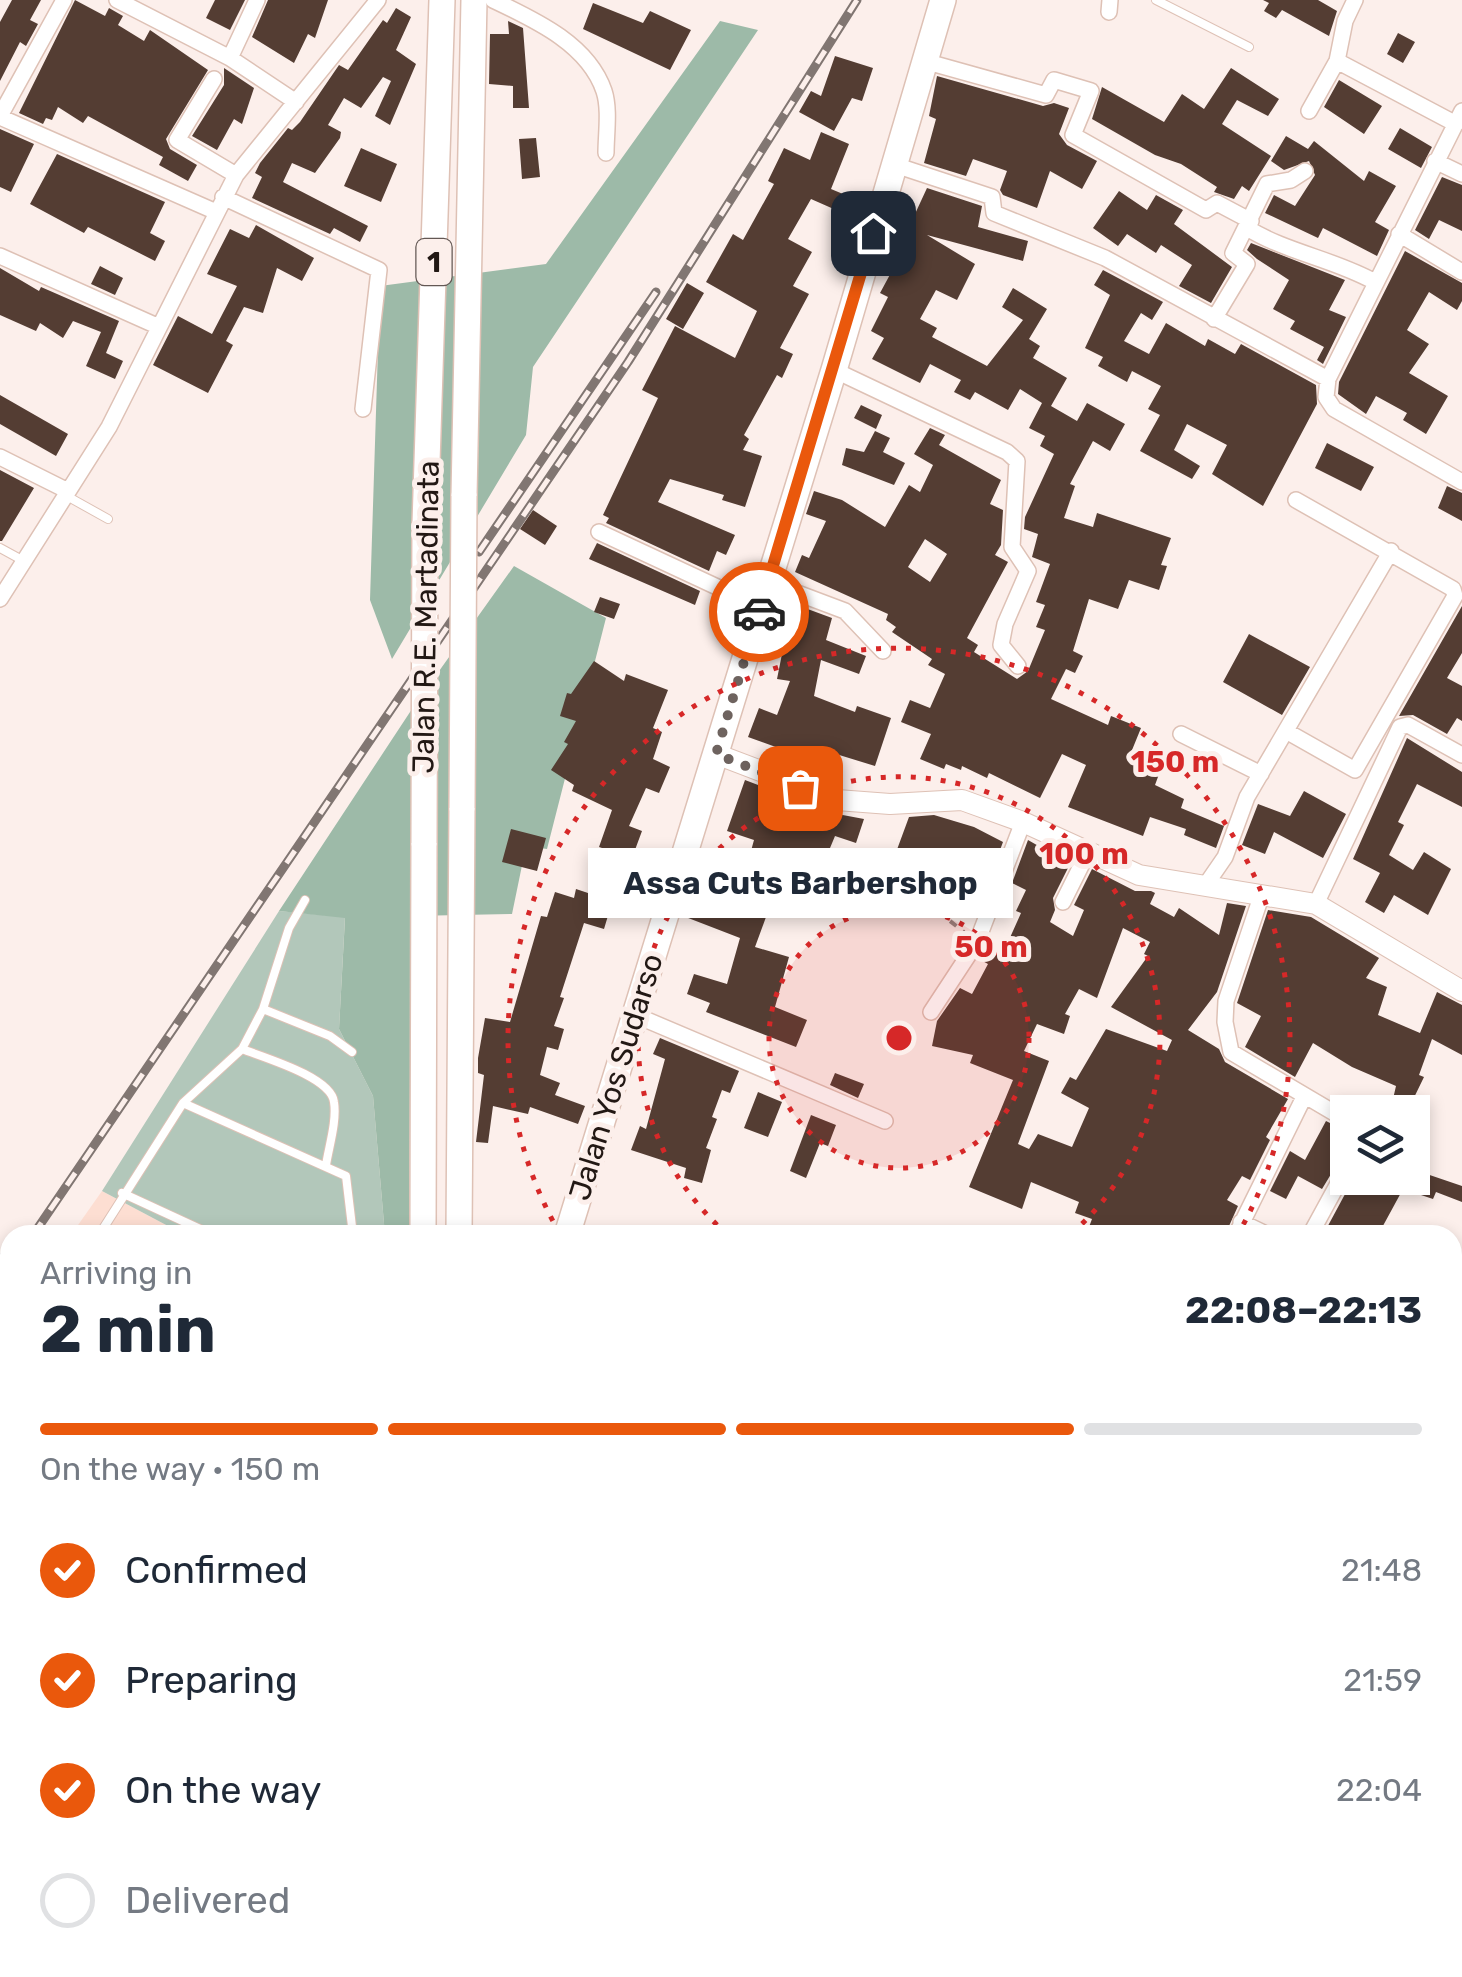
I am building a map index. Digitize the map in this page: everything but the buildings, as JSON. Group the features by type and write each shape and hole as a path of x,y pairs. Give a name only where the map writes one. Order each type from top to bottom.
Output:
{"highway":[{"name":"Jalan R.E. Martadinata","path":"423,1225 425,524 442,0"},
{"name":"Jalan R.E. Martadinata","path":"459,1225 464,496 474,0"},
{"name":"Jalan Yos Sudarso","path":"569,1225 834,370 943,0"}],"street":[{"path":"64,0 0,116 379,270 363,409"},
{"path":"117,0 230,58 296,102"},
{"path":"230,58 256,0"},
{"path":"0,599 109,427 236,174 378,0"},
{"path":"493,0 534,20 590,61 605,95 606,154"},
{"path":"1308,111 1336,61 1344,21 1355,0"},
{"path":"924,60 1046,95 1054,80 1091,91 1073,135 1206,210 1217,203 1293,252 1344,265 1376,282"},
{"path":"1336,61 1459,118 1328,379 1326,397 1334,409 1462,482"},
{"path":"214,79 177,140 236,174"},
{"path":"1435,160 1462,174"},
{"path":"892,164 992,197 994,213 1105,258 1328,379"},
{"path":"1214,319 1247,264 1233,253 1267,184 1291,180 1304,171"},
{"path":"1399,234 1462,272"},
{"path":"0,256 157,326"},
{"path":"834,370 1018,460 1012,547 1028,571 1001,646 1018,666"},
{"path":"0,458 67,493"},
{"path":"1286,731 1355,770 1455,599 1453,589 1296,500"},
{"path":"598,532 760,607"},
{"path":"1204,886 1225,857 1261,774 1390,551"},
{"path":"768,582 845,610 883,651"},
{"path":"1316,904 1400,727 1408,725 1462,755"},
{"path":"1181,734 1261,774"},
{"path":"716,754 837,800 890,804 962,800 1024,822 1086,854 1140,875 1316,904 1462,991"},
{"path":"931,1012 977,942 1024,822"},
{"path":"1064,902 1086,854"},
{"path":"1262,894 1226,1000 1224,1022 1234,1056 1330,1111"},
{"path":"635,1015 885,1121"},
{"path":"1240,1225 1304,1097"},
{"path":"1315,1225 1332,1195"}],"lane":[{"path":"1156,0 1249,47"},
{"path":"67,493 108,519"},
{"path":"0,548 22,560"},
{"path":"104,1225 183,1103 242,1049 263,1009 289,928 306,900"},
{"path":"263,1009 330,1036 352,1052"},
{"path":"242,1049 320,1081 331,1092 335,1108 326,1165"},
{"path":"183,1103 346,1176 351,1225"},
{"path":"122,1193 191,1225"}],"path":[{"path":"928,879 950,921 977,942"}],"shaded area":[{"path":"102,1191 166,1225 78,1225"}],"green space":[{"path":"720,21 758,30 533,367 526,435 392,659 370,600 380,286 546,264"},
{"path":"514,566 606,618 547,849 526,846 512,914 411,916 409,1225 384,1225 373,1096 339,1029 345,918 279,911 412,709"},
{"path":"279,911 345,917 339,1029 373,1096 384,1225 166,1225 102,1191"}],"railway":[{"path":"40,1225 628,362 857,0"},
{"path":"479,552 656,292"}],"way so far":[{"path":"759,612 716,754 800,788"}],"place":[{"name":"Assa Cuts Barbershop","path":"800,788"}],"route":[{"path":"759,612 873,233"}]}
